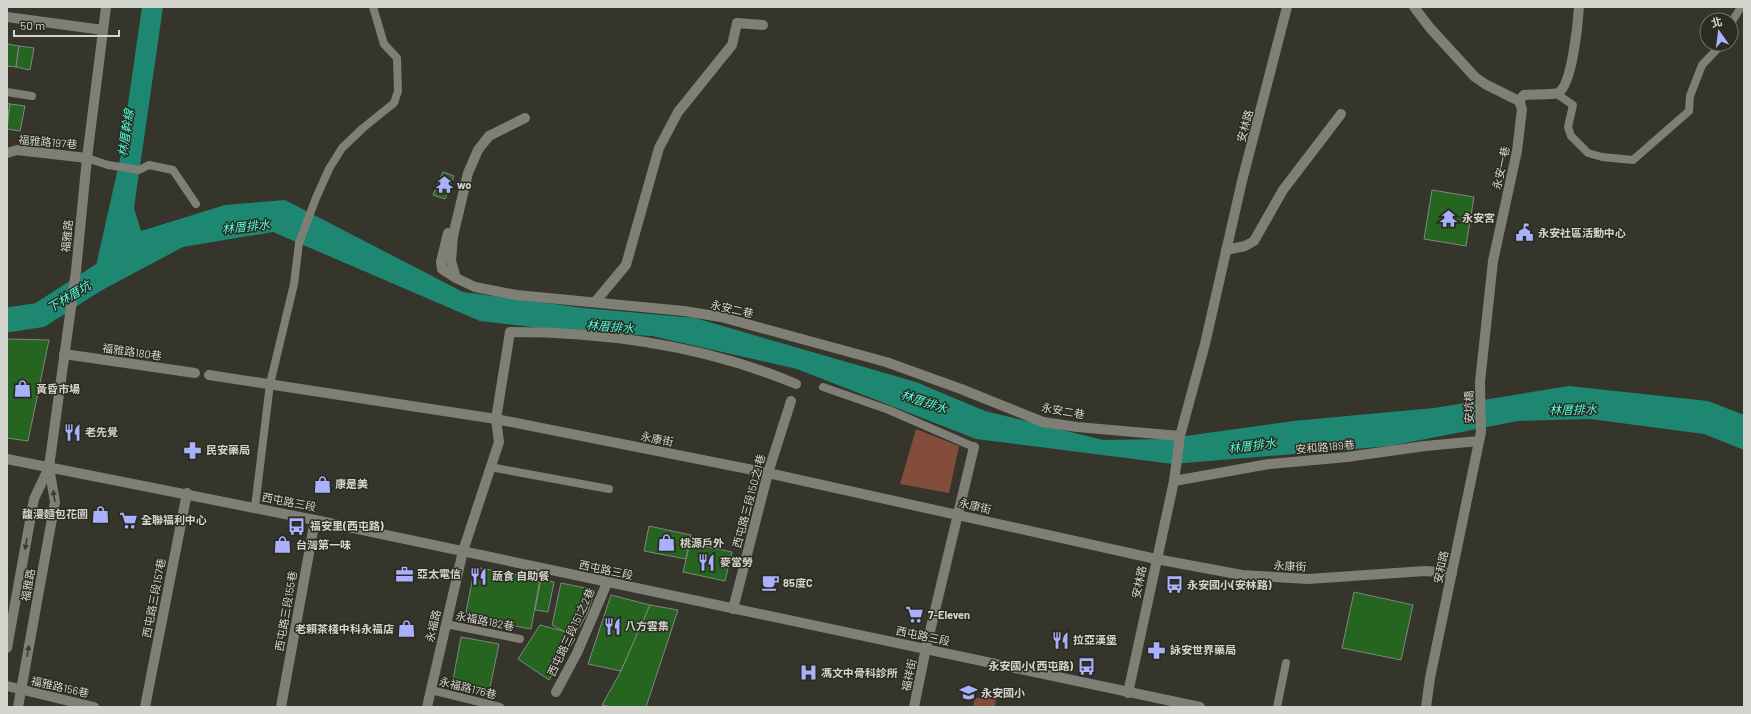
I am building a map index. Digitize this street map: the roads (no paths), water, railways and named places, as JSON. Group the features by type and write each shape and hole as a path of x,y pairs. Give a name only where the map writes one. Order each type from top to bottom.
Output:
{"street":[{"name":"福雅路","path":"18,707 20,689 55,502 49,467 76,271 87,158 106,7"},
{"name":"安林路","path":"1128,693 1156,559 1175,479 1180,436 1205,344 1226,250 1287,7"},
{"path":"1414,7 1430,28 1475,76 1485,84 1519,101 1524,95 1557,94 1565,84 1572,59 1579,7"},
{"path":"7,17 103,30"},
{"path":"595,302 626,264 659,148 678,112 732,45 737,23 763,25"},
{"name":"永安一巷","path":"1480,382 1493,261 1522,124 1522,109 1519,101"},
{"path":"1226,250 1245,246 1254,241 1283,190 1342,114"},
{"path":"456,278 451,261 453,236 468,173 473,161 478,150 489,136 525,118"},
{"name":"福雅路197巷","path":"7,153 17,150 87,158"},
{"name":"永安二巷","path":"459,186 441,262 442,270 475,287 516,295 684,311 729,319 886,362 961,389 1043,422 1077,427 1180,436"},
{"name":"永福路","path":"427,707 463,551 499,442 496,419 510,332 538,332 610,338 694,351 762,369 796,384"},
{"name":"福雅路180巷","path":"64,354 195,373"},
{"name":"永康街","path":"209,375 496,419 958,514 1156,559 1242,575 1308,579 1425,571 1452,573"},
{"name":"安坑橋","path":"1480,382 1480,436"},
{"name":"西屯路三段150之1巷","path":"733,609 768,474 791,401"},
{"name":"安和路189巷","path":"1175,479 1269,464 1347,457 1425,446 1480,436"},
{"name":"安和路","path":"1426,707 1430,678 1480,436"},
{"name":"福祥街","path":"914,707 926,648 974,447"},
{"name":"西屯路三段","path":"7,459 255,507 733,609 926,648 1128,693 1200,707"},
{"name":"福雅路","path":"7,648 34,499 49,467"},
{"name":"西屯路三段157巷","path":"145,707 187,493"},
{"name":"西屯路三段155巷","path":"281,707 315,520"},
{"name":"西屯路三段151之2巷","path":"556,692 577,653 607,582"},
{"name":"福雅路156巷","path":"7,686 94,707"}],"lane":[{"path":"255,507 270,384 294,284 299,243 316,198 342,148 363,128 394,103 398,91 397,58 384,44 373,7"},
{"path":"1557,94 1573,105 1568,127 1571,136 1588,154 1633,160 1689,111 1690,96 1702,65 1714,52"},
{"path":"7,92 32,96"},
{"path":"87,158 108,165 139,170 150,165 173,170 196,204"},
{"path":"823,387 889,410 974,447"},
{"path":"490,467 609,490"},
{"name":"永福路182巷","path":"446,624 520,639"},
{"path":"1277,707 1286,663"},
{"name":"永福路176巷","path":"431,690 500,707"}],"water":[{"path":"142,7 163,7 134,208 141,231 225,205 285,200 463,292 584,308 695,318 916,382 985,411 1103,440 1164,439 1293,421 1434,408 1569,386 1708,401 1744,415 1744,450 1704,434 1590,419 1518,421 1390,446 1173,464 976,439 797,369 652,336 560,330 480,321 273,232 183,247 89,297 120,159"}],"waterway":[{"name":"下林厝坑","path":"7,320 40,315 110,270 122,264"}],"place":[{"name":"wo","path":"444,185"},
{"name":"永安宮","path":"1449,218"},
{"name":"永安社區活動中心","path":"1525,233"},
{"name":"黃昏市場","path":"23,389"},
{"name":"老先覺","path":"72,432"},
{"name":"民安藥局","path":"193,450"},
{"name":"康是美","path":"322,484"},
{"name":"馥漫麵包花園","path":"101,514"},
{"name":"全聯福利中心","path":"128,520"},
{"name":"福安里(西屯路)","path":"297,526"},
{"name":"桃源戶外","path":"667,543"},
{"name":"台灣第一味","path":"283,545"},
{"name":"麥當勞","path":"707,562"},
{"name":"亞太電信","path":"404,574"},
{"name":"蔬食 自助餐","path":"479,576"},
{"name":"85度C","path":"770,583"},
{"name":"永安國小(安林路)","path":"1174,585"},
{"name":"7-Eleven","path":"915,615"},
{"name":"八方雲集","path":"612,626"},
{"name":"老賴茶棧中科永福店","path":"407,629"},
{"name":"拉亞漢堡","path":"1060,640"},
{"name":"詠安世界藥局","path":"1157,650"},
{"name":"永安國小(西屯路)","path":"1086,666"},
{"name":"馮文中骨科診所","path":"808,673"},
{"name":"永安國小","path":"968,693"}],"water label":[{"name":"林厝幹線","path":"126,133"},
{"name":"林厝排水","path":"246,227"},
{"name":"林厝排水","path":"610,327"},
{"name":"林厝排水","path":"924,402"},
{"name":"林厝排水","path":"1573,410"},
{"name":"林厝排水","path":"1252,446"}]}
